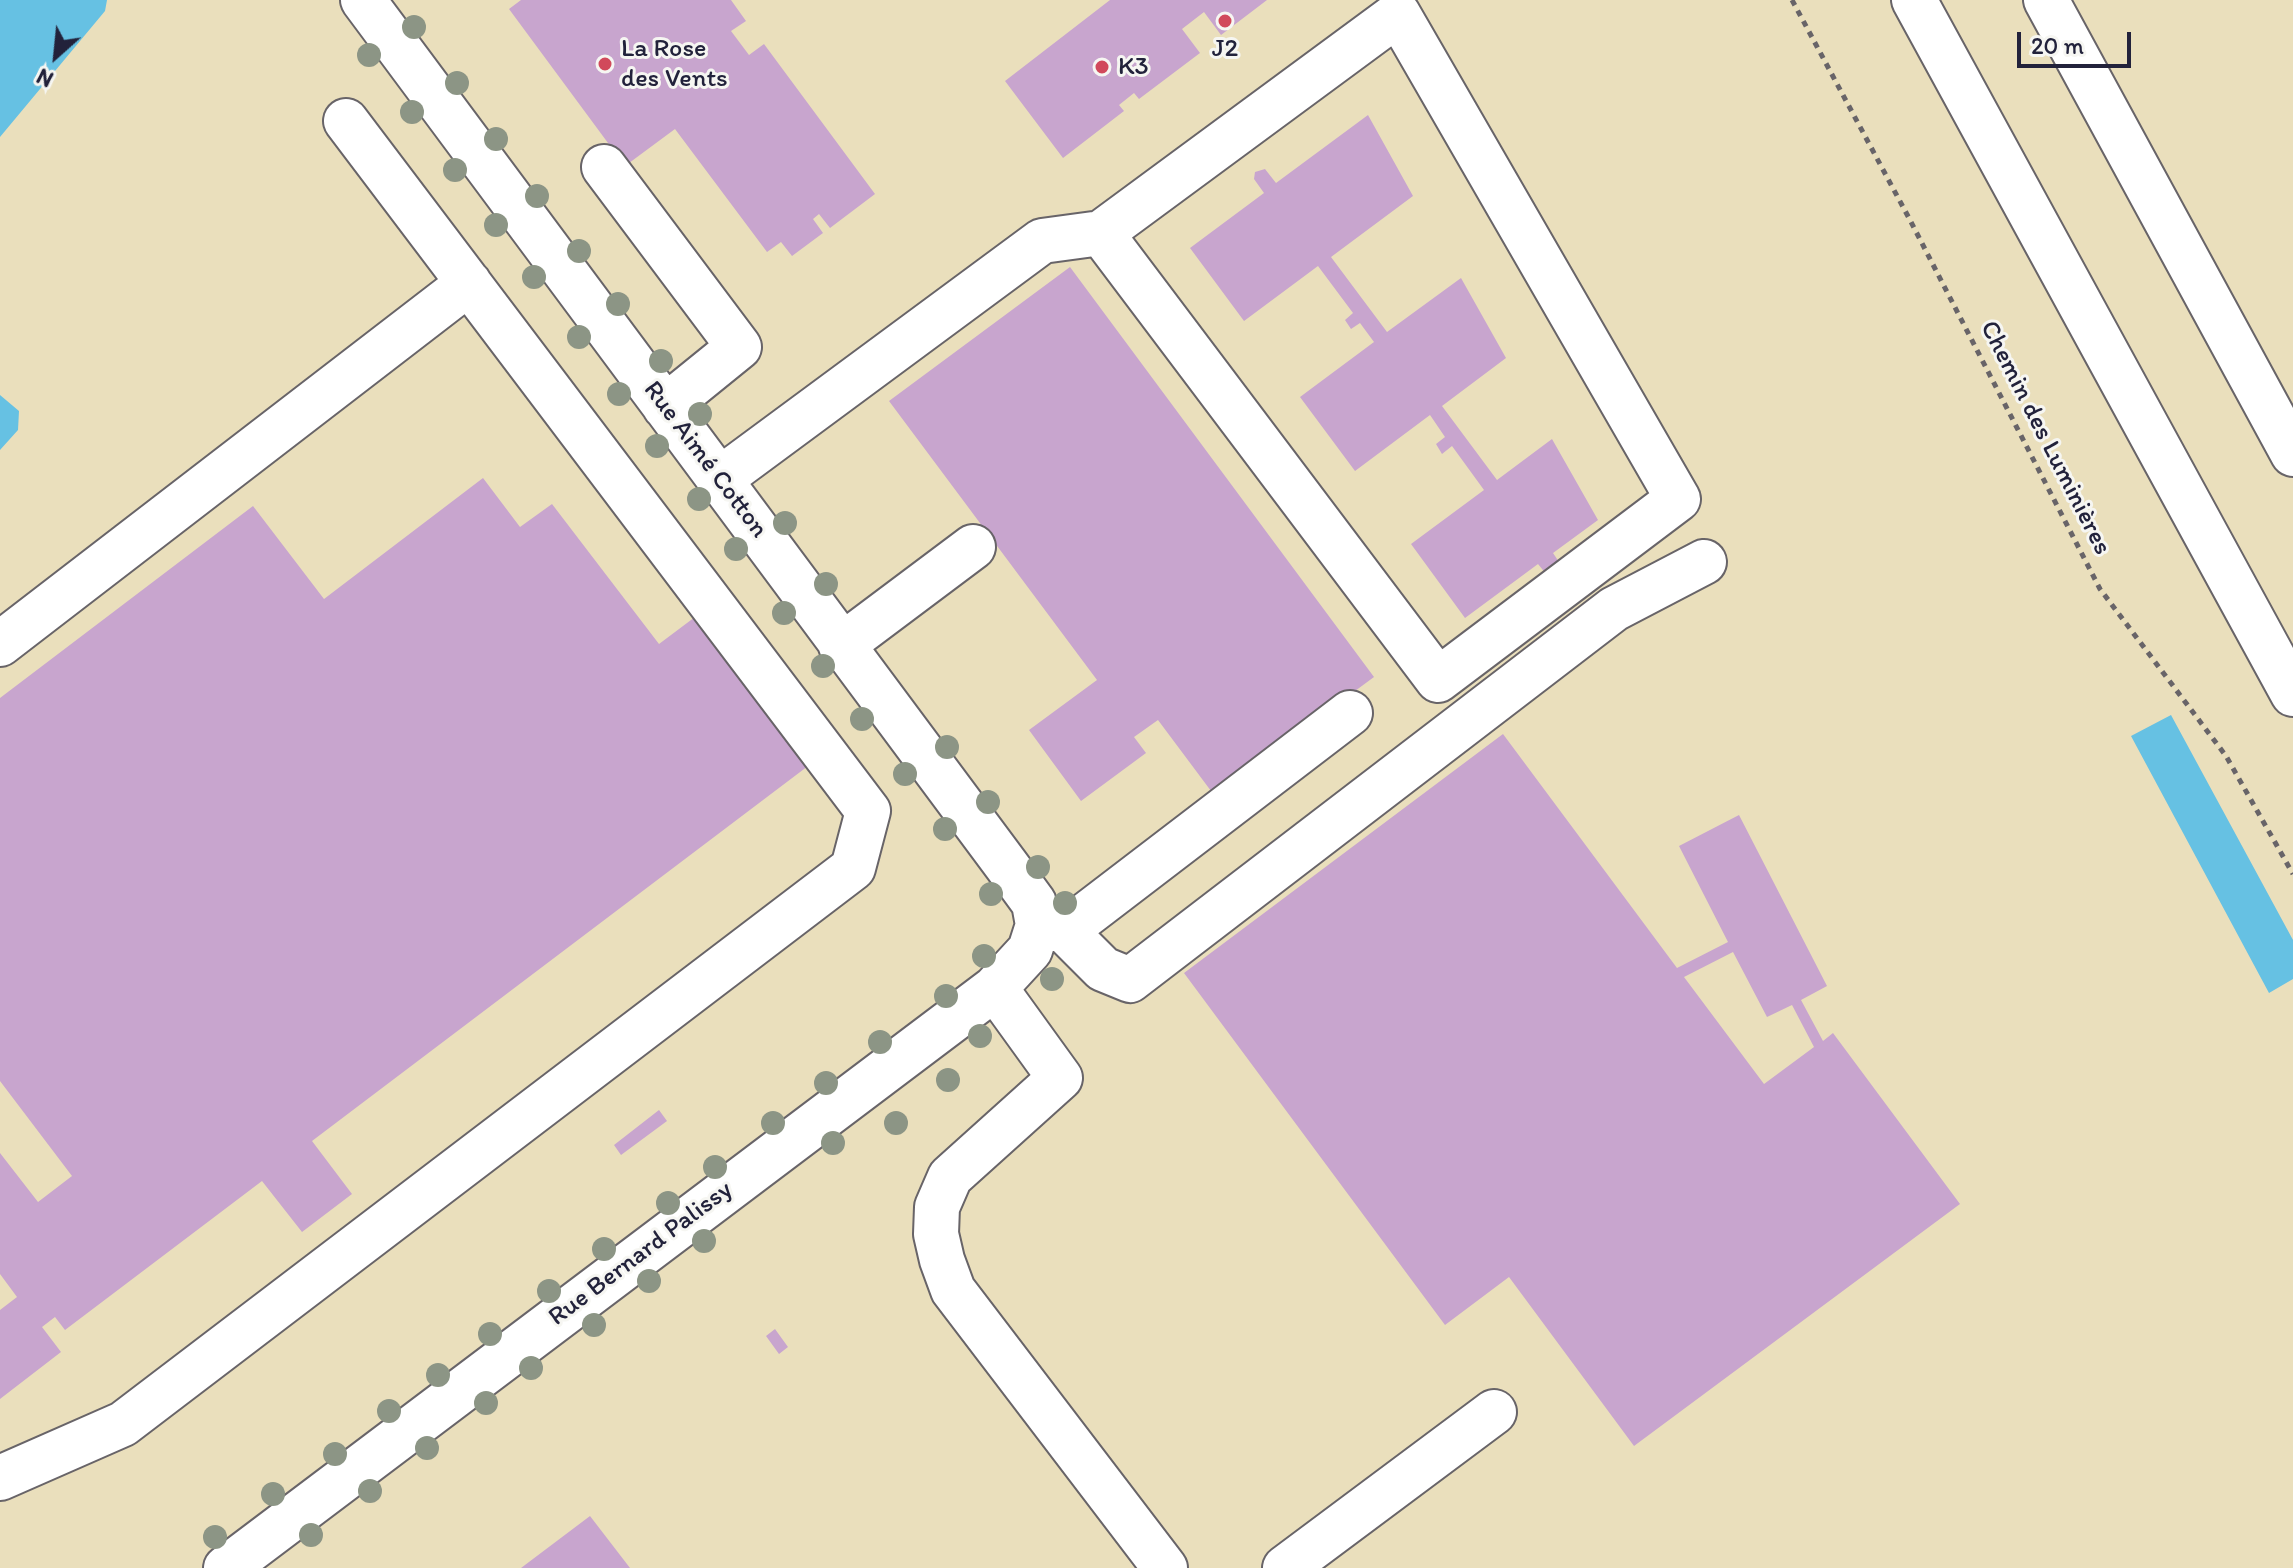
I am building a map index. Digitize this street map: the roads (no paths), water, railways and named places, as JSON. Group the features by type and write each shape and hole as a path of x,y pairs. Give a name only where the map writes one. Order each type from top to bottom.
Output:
{"main road":[{"name":"Rue Aimé Cotton","path":"363,0 1051,928"},
{"path":"1905,0 2014,186"},
{"path":"1914,0 2293,694"},
{"path":"2046,0 2293,454"},
{"path":"720,479 1042,241 1101,233 1398,14 1678,499 1438,680 1101,233"},
{"path":"0,1478 123,1424 853,868 868,811 346,121"},
{"path":"604,167 739,347 665,407"},
{"path":"0,644 469,283"},
{"path":"841,646 973,547"},
{"path":"1350,713 1051,928 1103,969 1130,980 1614,609 1704,562"},
{"name":"Rue Bernard Palissy","path":"226,1568 995,988 1051,928"},
{"path":"995,988 1060,1078 950,1177 937,1207 936,1234 942,1260 953,1290 1165,1568"},
{"path":"1285,1568 1494,1412"}],"water":[{"path":"0,0 107,0 105,11 0,137"},
{"path":"0,395 19,411 18,430 0,450"},
{"path":"2171,715 2293,940 2293,979 2269,993 2131,736"}],"place":[{"name":"J2","path":"1225,21"},
{"name":"La Rose des Vents","path":"605,64"},
{"name":"K3","path":"1102,67"}]}
